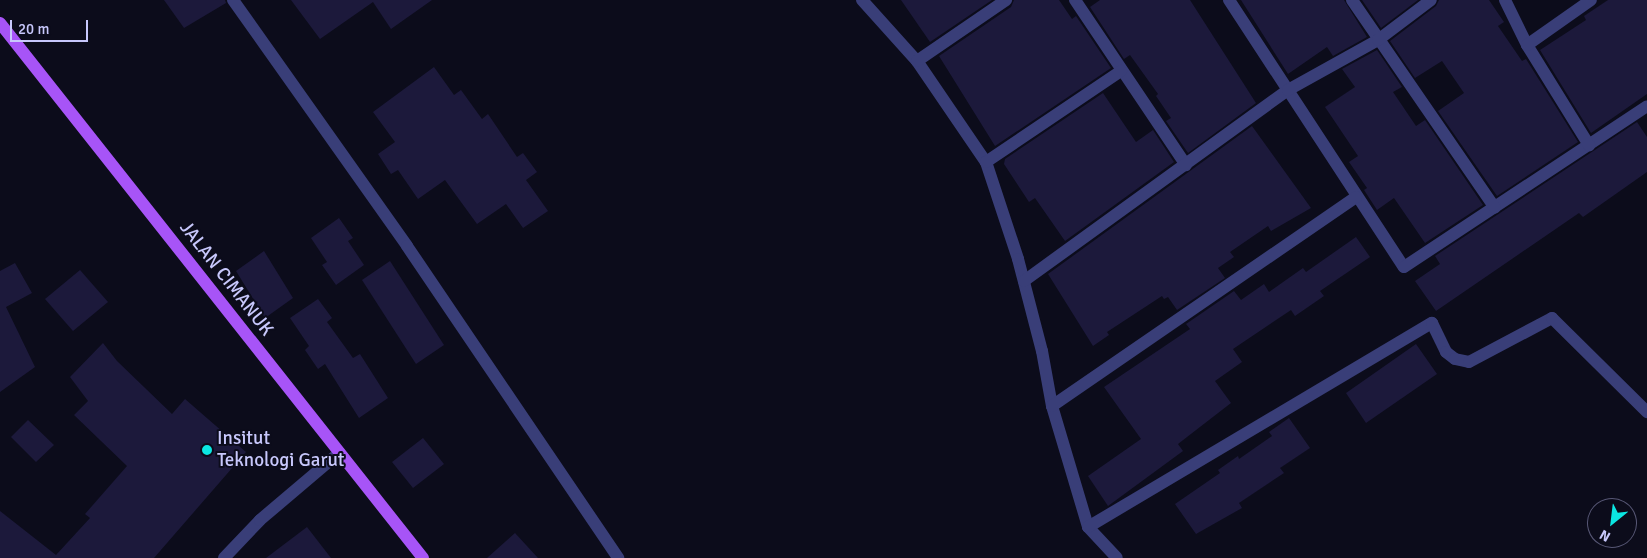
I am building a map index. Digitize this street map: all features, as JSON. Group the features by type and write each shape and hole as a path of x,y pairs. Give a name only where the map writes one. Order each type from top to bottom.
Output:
{"main road":[{"name":"JALAN CIMANUK","path":"0,23 423,558"}],"street":[{"path":"862,0 917,61 986,162 1024,281 1052,406 1088,527 1108,556"},
{"path":"917,61 1006,0"},
{"path":"1075,0 1186,165"},
{"path":"1229,0 1404,267 1647,106"},
{"path":"1352,0 1494,208"},
{"path":"1024,281 1288,90 1378,40 1431,0"},
{"path":"1505,0 1528,46 1589,145"},
{"path":"1528,46 1591,0"},
{"path":"239,2 618,558"},
{"path":"986,162 1122,72"},
{"path":"1052,406 1356,196"},
{"path":"1088,527 1432,323 1446,352 1455,359 1468,362 1552,318 1647,412"},
{"path":"224,558 260,520 339,453"}],"building":[{"path":"164,0 225,0 226,3 184,28"},
{"path":"291,0 432,0 391,29 373,2 320,39"},
{"path":"901,0 992,0 930,42"},
{"path":"1014,0 1059,0 1072,19 1076,16 1111,68 995,146 939,56 1011,7"},
{"path":"1100,0 1190,0 1256,103 1188,153 1166,121 1171,118 1156,96 1158,94 1130,55 1124,59 1090,7"},
{"path":"1241,0 1344,0 1367,37 1333,56 1327,47 1288,74"},
{"path":"1362,0 1418,0 1381,28"},
{"path":"1439,0 1489,0 1504,22 1498,26 1522,61 1526,59 1578,142 1497,196 1438,111 1464,93 1442,61 1415,78 1390,41 1436,6"},
{"path":"1608,0 1647,0 1647,94 1591,133 1540,50 1586,20 1584,16"},
{"path":"1377,50 1402,87 1393,92 1416,126 1425,120 1483,205 1425,243 1394,198 1377,210 1364,190 1367,188 1349,162 1358,156 1325,107 1355,87 1342,69"},
{"path":"434,67 454,95 461,90 482,119 488,114 517,157 523,153 537,172 526,180 548,211 523,228 506,204 477,224 445,180 418,199 398,170 391,174 378,154 395,142 373,112"},
{"path":"1103,93 1136,142 1153,130 1174,162 1065,241 1035,198 1029,202 1004,164 1005,159"},
{"path":"1637,122 1647,137 1647,172 1583,217 1579,213 1436,311 1415,281 1440,264 1435,256"},
{"path":"1252,126 1311,208 1271,231 1268,226 1230,252 1234,257 1218,268 1225,278 1177,310 1168,297 1164,299 1162,296 1107,332 1109,335 1093,346 1048,274"},
{"path":"339,218 353,238 348,241 364,265 336,285 322,265 327,262 311,238"},
{"path":"1356,237 1370,257 1320,291 1324,296 1295,316 1291,310 1233,349 1242,362 1215,381 1231,403 1178,444 1183,451 1108,506 1088,476 1141,439 1104,387 1190,329 1186,324 1234,291 1241,300 1264,284 1269,292 1303,268 1306,272"},
{"path":"264,251 293,298 265,318 236,271"},
{"path":"390,261 444,345 416,364 362,280"},
{"path":"15,263 32,293 6,307 35,367 0,392 0,271"},
{"path":"80,270 108,302 73,331 45,299"},
{"path":"318,299 332,318 327,322 353,358 360,354 388,398 359,418 325,364 318,369 305,350 309,346 290,318"},
{"path":"103,343 117,361 172,414 185,399 246,452 154,558 0,558 0,511 56,555 90,518 85,514 127,466 74,415 88,401 70,377"},
{"path":"1416,344 1437,374 1366,423 1346,393"},
{"path":"1289,418 1310,448 1280,468 1284,473 1239,503 1242,508 1196,534 1175,504 1220,473 1218,470 1238,456 1239,459 1272,436 1269,432"},
{"path":"28,420 54,445 36,462 11,437"},
{"path":"423,438 444,464 413,488 392,462"},
{"path":"307,527 331,558 266,558"},
{"path":"515,533 538,558 487,558"}],"place":[{"name":"Insitut Teknologi Garut","path":"207,450"}]}
